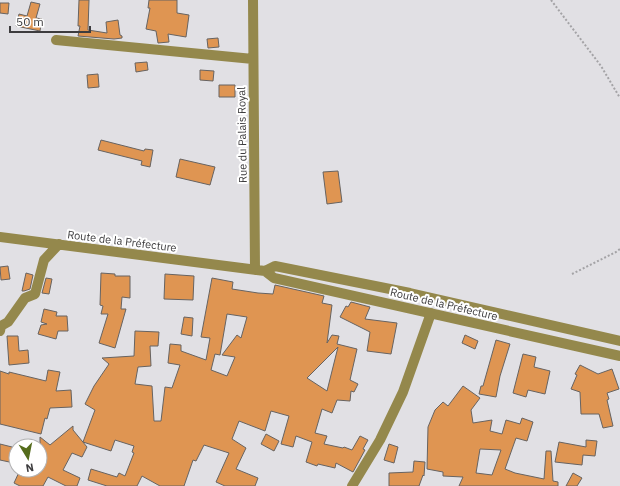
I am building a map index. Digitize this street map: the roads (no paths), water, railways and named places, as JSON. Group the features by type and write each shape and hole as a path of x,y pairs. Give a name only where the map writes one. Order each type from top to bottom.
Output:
{"street":[{"name":"Rue du Palais Royal","path":"253,0 253,59 260,271"},
{"path":"56,40 253,59"},
{"name":"Route de la Préfecture","path":"0,237 260,271 274,278 620,356"},
{"path":"0,331 2,326 8,322 25,298 35,294 44,260 59,244"},
{"name":"Route de la Préfecture","path":"260,271 275,266 410,293 620,341"},
{"path":"352,486 380,440 403,392 431,313"}]}
